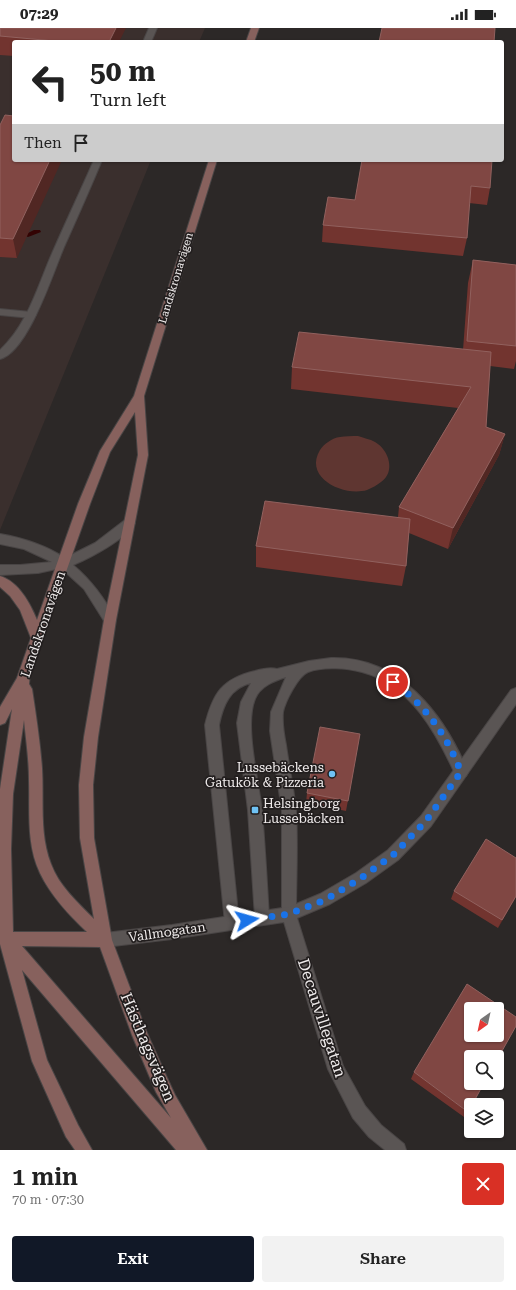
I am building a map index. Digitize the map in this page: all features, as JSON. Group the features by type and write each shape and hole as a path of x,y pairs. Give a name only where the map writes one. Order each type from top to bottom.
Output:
{"main road":[{"path":"251,40 254,28"},
{"name":"Landskronavägen","path":"2,939 6,794 24,674 105,451 139,396 212,162"},
{"name":"Landskronavägen","path":"105,940 87,838 86,785 91,736 110,620 143,455 139,396"},
{"path":"0,581 5,584 23,604 32,618 37,639"},
{"path":"24,674 35,764 38,843 43,861 52,881 75,910 105,940"},
{"path":"0,719 24,674"},
{"path":"2,939 105,940"},
{"path":"2,939 40,1061 72,1131 84,1150"},
{"path":"2,939 187,1150"},
{"name":"Hästhagsvägen","path":"105,940 140,1035 162,1086 169,1101 199,1150"}],"street":[{"path":"148,40 153,28"},
{"path":"0,356 22,332 31,315 97,162"},
{"path":"0,312 31,315"},
{"path":"0,570 37,569 64,563 88,554 109,541 129,523"},
{"path":"0,539 21,542 34,546 64,563 88,586 110,620"},
{"path":"232,923 212,725 215,710 220,698 236,682 254,676 338,663 359,666 377,672 410,694 426,711 453,752 461,772"},
{"path":"262,918 255,810 244,723 245,709 249,696 259,684 276,675 303,668"},
{"name":"Decauvillegatan","path":"303,668 289,683 278,712 278,731 289,811 289,914 336,1069 359,1112 375,1131 398,1150"},
{"name":"Vallmogatan","path":"105,940 289,914 325,900 361,878 393,855 426,821 516,694"}],"shaded area":[{"path":"0,28 205,28 200,40 12,40 12,162 150,162 0,530"},
{"path":"344,436 358,436 375,442 384,450 389,461 388,473 386,478 367,490 348,491 328,483 321,477 317,469 316,460 320,450 331,440"}],"building":[{"path":"0,28 116,28 110,40 43,40 0,36"},
{"path":"382,28 495,28 494,40 379,40"},
{"path":"5,115 12,116 12,162 49,162 13,239 0,238 0,125"},
{"path":"362,162 492,162 490,188 471,186 467,238 323,225 328,197 355,200"},
{"path":"473,260 516,265 516,346 467,341"},
{"path":"299,332 491,352 486,427 505,434 453,528 399,507 471,387 292,367"},
{"path":"265,501 410,519 406,566 256,546"},
{"name":"Lussebäckens Gatukök & Pizzeria","path":"320,727 360,734 348,801 307,793"},
{"path":"486,839 516,858 516,896 502,920 454,891"},
{"path":"467,984 494,1002 464,1002 464,1042 504,1042 504,1009 516,1017 516,1026 503,1050 464,1050 464,1090 480,1090 476,1098 464,1098 464,1109 414,1072"}],"waterway":[{"path":"28,235 37,232"}],"place":[{"name":"Lussebäckens Gatukök & Pizzeria","path":"332,774"},
{"name":"Helsingborg Lussebäcken","path":"255,810"}],"route":[{"path":"247,920 289,914 325,900 361,878 393,855 426,821 461,772 453,752 426,711 410,694 393,682"}]}
